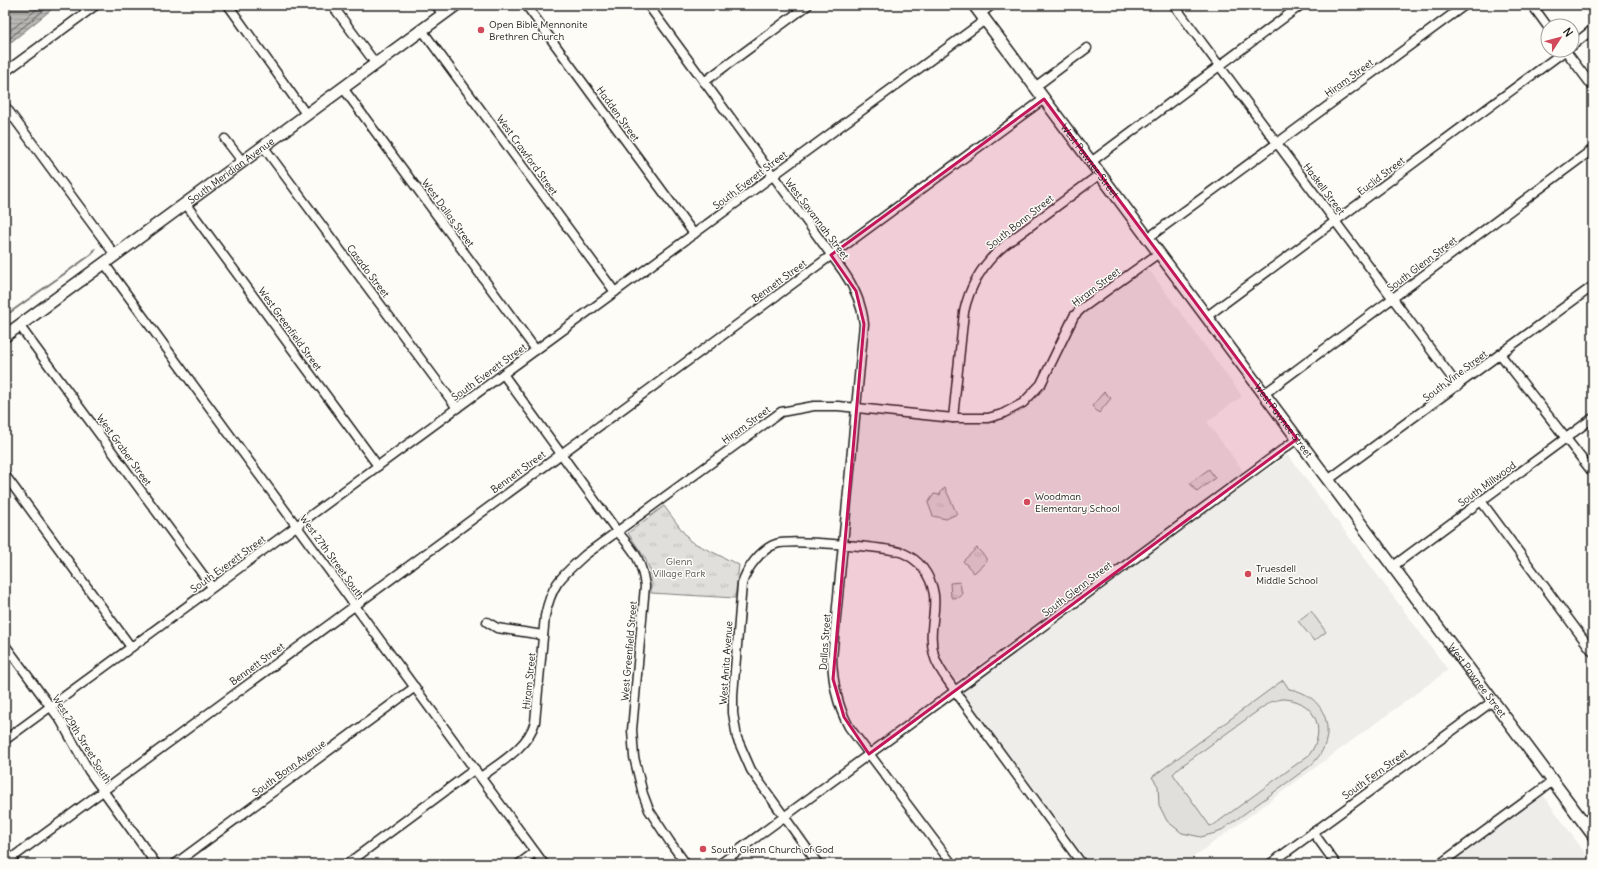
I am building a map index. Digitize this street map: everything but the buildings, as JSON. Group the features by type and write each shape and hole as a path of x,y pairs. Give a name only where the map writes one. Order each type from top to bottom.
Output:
{"main road":[{"name":"South Meridian Avenue","path":"5,336 456,5"},
{"name":"West Pawnee Street","path":"980,13 1296,439 1593,835"}],"street":[{"path":"5,72 96,5"},
{"path":"228,5 306,114"},
{"path":"332,5 376,64"},
{"path":"436,5 443,15"},
{"name":"Hadden Street","path":"526,5 694,234"},
{"name":"West Savannah Street","path":"648,5 851,282 859,298 864,324 856,408"},
{"path":"704,82 808,5"},
{"name":"South Everett Street","path":"5,740 694,234 773,175 992,5"},
{"name":"Haskell Street","path":"1174,5 1458,386"},
{"name":"Hiram Street","path":"1148,238 1465,5"},
{"path":"1532,5 1541,18"},
{"path":"1091,162 1298,6"},
{"path":"1580,40 1593,29"},
{"name":"West Crawford Street","path":"422,30 615,292"},
{"path":"1035,87 1087,48"},
{"name":"Euclid Street","path":"1206,317 1555,58"},
{"path":"1572,58 1593,87"},
{"name":"West Dallas Street","path":"343,88 536,350"},
{"name":"Bennett Street","path":"5,863 1044,99"},
{"path":"5,106 115,255"},
{"path":"225,139 242,161"},
{"name":"Casado Street","path":"263,146 457,408"},
{"name":"South Glenn Street","path":"1264,394 1593,149"},
{"name":"South Bonn Street","path":"953,418 964,312 968,295 979,274 993,255 1002,247 1100,174"},
{"name":"West Greenfield Street","path":"185,203 378,466"},
{"name":"Hiram Street","path":"480,777 526,742 532,732 548,599 558,580 585,555 781,412 814,406 856,408 953,418 988,418 1002,414 1023,403 1042,384 1074,316 1081,309 1159,253"},
{"name":"West 27th Street South","path":"104,262 544,864"},
{"name":"South Vine Street","path":"1328,480 1593,286"},
{"name":"West Graber Street","path":"19,325 212,587"},
{"path":"1500,354 1593,473"},
{"name":"West Greenfield Street","path":"503,374 642,564 645,586 632,730 636,770 649,810 686,864"},
{"name":"Dallas Street","path":"856,408 832,659 833,679 839,705 849,727 952,864"},
{"name":"South Millwood","path":"1392,567 1593,418"},
{"name":"South Glenn Street","path":"720,864 1296,439"},
{"path":"5,475 131,647"},
{"path":"1481,501 1593,652"},
{"name":"West Anita Avenue","path":"818,864 751,770 742,752 735,726 733,695 742,584 745,573 751,565 769,548 776,544 798,543 844,546"},
{"path":"844,546 893,550 909,556 921,566 927,575 935,594 932,639 936,663 1082,864"},
{"path":"487,622 497,628 543,635"},
{"name":"West 29th Street South","path":"5,645 51,707 68,733 89,772 156,864"},
{"name":"South Bonn Avenue","path":"176,864 415,687"},
{"name":"South Fern Street","path":"1270,864 1493,701"},
{"path":"347,864 475,769"},
{"path":"1440,864 1553,781"},
{"path":"1313,832 1336,864"},
{"path":"519,864 536,852"}],"highlighted area":[{"path":"1044,99 1297,439 869,754 844,717 833,679 864,324 856,291 831,255"}],"shaded area":[{"name":"Woodman Elementary School","path":"1147,267 1242,396 1207,422 1244,472 958,680 955,680 949,675 938,658 935,638 938,609 937,589 926,565 908,550 898,547 855,542 849,537 861,417 866,413 983,423 1007,417 1021,410 1033,400 1050,381 1075,325 1082,315 1090,307"},
{"name":"Truesdell Middle School","path":"1288,455 1448,670 1184,864 1090,864 965,695 963,692 964,688 1250,478 1265,471"},
{"path":"1543,795 1593,864 1448,864"}],"green space":[{"path":"1104,392 1111,398 1099,413 1092,406"},
{"path":"1209,469 1215,478 1197,492 1190,483"},
{"path":"945,488 957,514 946,519 933,516 928,503 934,494 940,495 941,491"},
{"name":"Glenn Village Park","path":"664,506 690,541 739,565 735,598 651,593 651,573 645,558 628,533"},
{"path":"977,548 986,558 986,562 974,573 963,561"},
{"path":"960,582 962,595 960,597 951,597 950,583"},
{"path":"1311,611 1326,632 1314,641 1298,621"},
{"path":"1283,680 1289,689 1303,693 1313,700 1321,709 1326,720 1327,732 1325,744 1319,755 1310,766 1219,832 1201,837 1182,833 1167,821 1159,805 1158,786 1152,777","holes":["1281,699 1292,700 1309,709 1317,726 1318,735 1315,745 1309,755 1215,824 1210,826 1173,774 1180,767 1270,702"]}],"water":[{"path":"5,5 57,5 5,47"}],"waterway":[{"path":"5,316 92,254 95,249"}],"place":[{"name":"Open Bible Mennonite Brethren Church","path":"481,30"},
{"name":"Woodman Elementary School","path":"1027,502"},
{"name":"Truesdell Middle School","path":"1248,574"},
{"name":"South Glenn Church of God","path":"703,849"}]}
